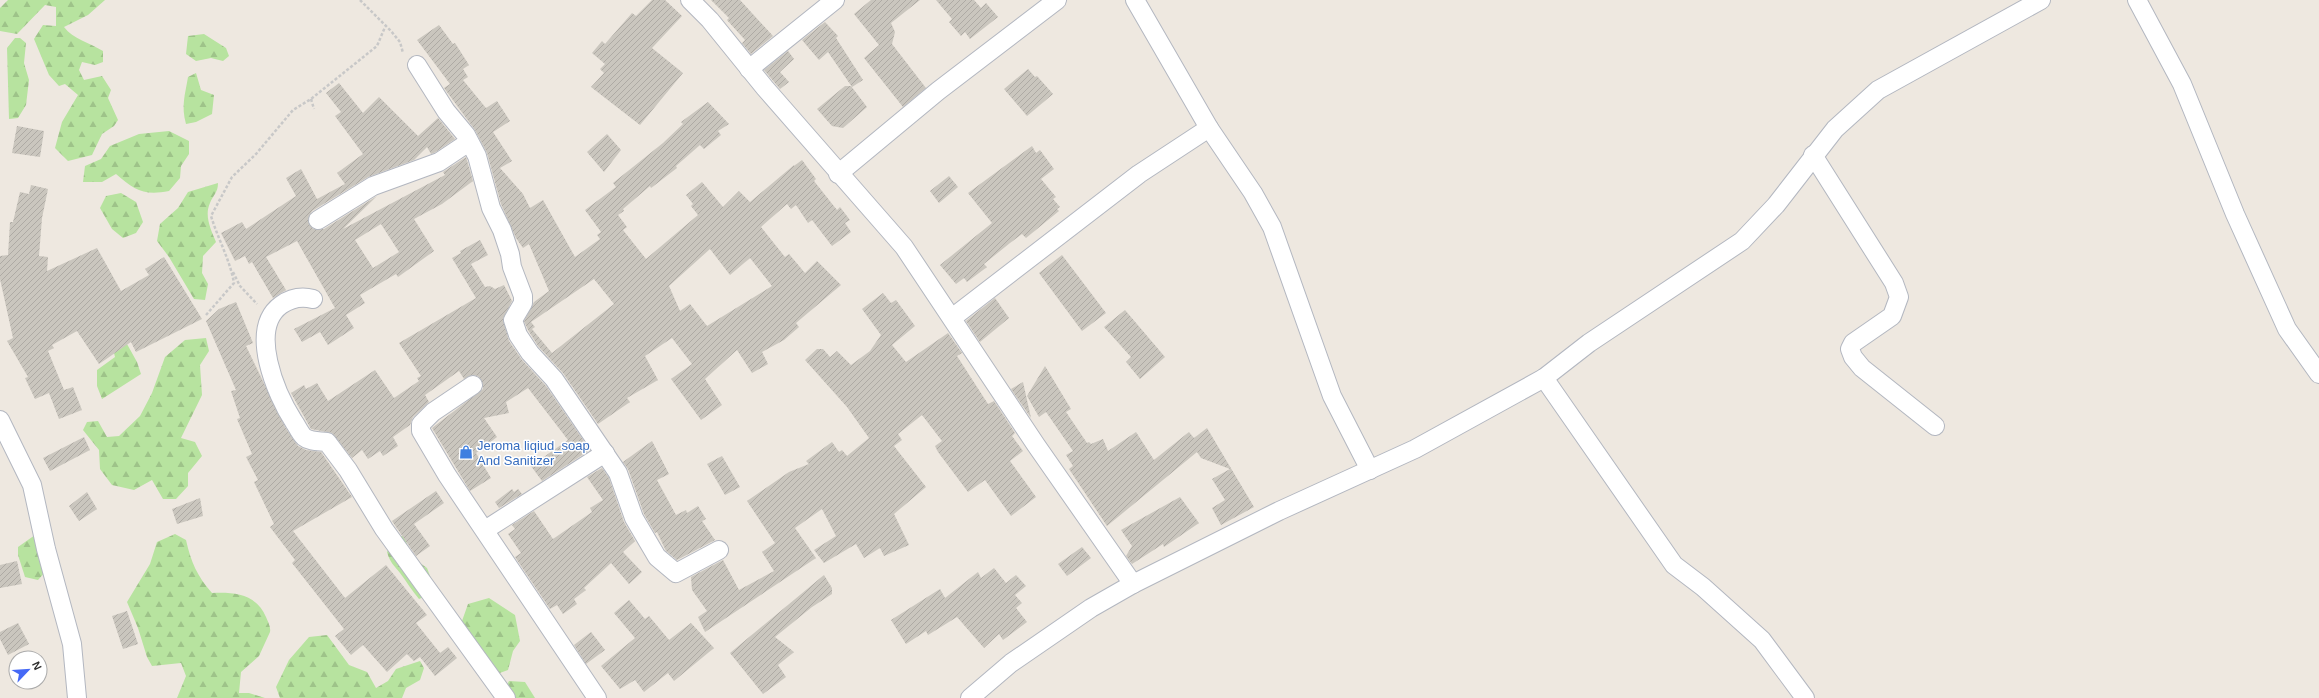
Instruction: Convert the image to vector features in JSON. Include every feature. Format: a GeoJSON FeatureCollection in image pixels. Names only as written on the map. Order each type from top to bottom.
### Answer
{"type":"FeatureCollection","features":[{"type":"Feature","properties":{"kind":"street"},"geometry":{"type":"LineString","coordinates":[[690,0],[710,20],[749,69],[838,174],[904,247],[1032,439],[1133,584]]}},
{"type":"Feature","properties":{"kind":"street"},"geometry":{"type":"LineString","coordinates":[[749,69],[835,0]]}},
{"type":"Feature","properties":{"kind":"street"},"geometry":{"type":"LineString","coordinates":[[838,174],[938,91],[1057,0]]}},
{"type":"Feature","properties":{"kind":"street"},"geometry":{"type":"LineString","coordinates":[[1135,0],[1208,128],[1253,193],[1272,227],[1332,396],[1370,470]]}},
{"type":"Feature","properties":{"kind":"street"},"geometry":{"type":"LineString","coordinates":[[970,698],[977,690],[1017,659],[1091,608],[1133,584],[1279,511],[1416,449],[1544,378],[1588,343],[1742,240],[1776,205],[1813,155],[1835,129],[1878,90],[2041,0]]}},
{"type":"Feature","properties":{"kind":"street"},"geometry":{"type":"LineString","coordinates":[[2137,0],[2182,84],[2235,214],[2287,329],[2319,374]]}},
{"type":"Feature","properties":{"kind":"street"},"geometry":{"type":"LineString","coordinates":[[417,65],[477,156],[491,208],[502,230],[523,296],[523,303],[513,320],[518,335],[530,353],[554,379],[618,473],[634,518],[657,557],[676,573],[720,550]]}},
{"type":"Feature","properties":{"kind":"street"},"geometry":{"type":"LineString","coordinates":[[952,318],[1139,174],[1208,128]]}},
{"type":"Feature","properties":{"kind":"street"},"geometry":{"type":"LineString","coordinates":[[318,220],[373,186],[439,162],[469,142]]}},
{"type":"Feature","properties":{"kind":"street"},"geometry":{"type":"LineString","coordinates":[[1813,155],[1894,283],[1899,297],[1892,316],[1853,343],[1850,349],[1853,357],[1862,368],[1935,426]]}},
{"type":"Feature","properties":{"kind":"street"},"geometry":{"type":"LineString","coordinates":[[313,299],[303,296],[286,301],[273,310],[266,324],[266,350],[281,402],[303,436],[311,441],[327,442],[348,470],[384,529],[506,698]]}},
{"type":"Feature","properties":{"kind":"street"},"geometry":{"type":"LineString","coordinates":[[1544,378],[1674,565],[1702,587],[1762,640],[1805,698]]}},
{"type":"Feature","properties":{"kind":"street"},"geometry":{"type":"LineString","coordinates":[[473,385],[433,412],[421,424],[421,431],[447,475],[597,698]]}},
{"type":"Feature","properties":{"kind":"street"},"geometry":{"type":"LineString","coordinates":[[0,420],[32,485],[46,549],[72,644],[77,698]]}},
{"type":"Feature","properties":{"kind":"street"},"geometry":{"type":"LineString","coordinates":[[485,530],[604,453]]}},
{"type":"Feature","properties":{"kind":"path"},"geometry":{"type":"LineString","coordinates":[[360,0],[400,42],[403,52],[410,62],[417,65]]}},
{"type":"Feature","properties":{"kind":"path"},"geometry":{"type":"LineString","coordinates":[[270,317],[240,286],[218,240],[211,216],[216,204],[232,177],[256,154],[293,110],[312,99],[377,46],[385,26]]}},
{"type":"Feature","properties":{"kind":"path"},"geometry":{"type":"LineString","coordinates":[[312,99],[314,109]]}},
{"type":"Feature","properties":{"kind":"path"},"geometry":{"type":"LineString","coordinates":[[206,316],[234,283],[231,268]]}},
{"type":"Feature","properties":{"kind":"green space"},"geometry":{"type":"Polygon","coordinates":[[[8,0],[105,0],[88,15],[64,27],[72,35],[103,51],[103,62],[95,65],[82,62],[79,70],[84,80],[102,76],[111,90],[108,98],[118,120],[114,126],[102,134],[92,155],[68,161],[55,148],[62,122],[78,95],[65,84],[59,86],[49,75],[34,39],[43,25],[56,26],[56,7],[45,5],[17,34],[0,31],[0,8],[8,0]]]}},
{"type":"Feature","properties":{"kind":"green space"},"geometry":{"type":"Polygon","coordinates":[[[204,34],[226,48],[229,56],[223,61],[211,58],[196,61],[186,54],[188,36],[204,34]]]}},
{"type":"Feature","properties":{"kind":"green space"},"geometry":{"type":"Polygon","coordinates":[[[15,38],[20,38],[26,43],[24,63],[29,80],[26,105],[18,118],[9,119],[7,48],[15,38]]]}},
{"type":"Feature","properties":{"kind":"green space"},"geometry":{"type":"Polygon","coordinates":[[[196,73],[201,90],[214,95],[212,114],[196,122],[186,124],[184,106],[188,77],[196,73]]]}},
{"type":"Feature","properties":{"kind":"green space"},"geometry":{"type":"Polygon","coordinates":[[[169,131],[189,141],[189,154],[181,166],[180,178],[169,191],[153,193],[146,192],[134,188],[116,174],[102,182],[83,182],[85,166],[101,159],[110,146],[139,134],[169,131]]]}},
{"type":"Feature","properties":{"kind":"green space"},"geometry":{"type":"Polygon","coordinates":[[[218,183],[217,189],[208,208],[209,223],[216,242],[203,256],[202,273],[208,284],[205,300],[194,299],[169,257],[157,241],[160,224],[178,208],[188,192],[218,183]]]}},
{"type":"Feature","properties":{"kind":"green space"},"geometry":{"type":"Polygon","coordinates":[[[121,193],[136,202],[143,222],[136,233],[123,238],[112,229],[100,208],[106,196],[121,193]]]}},
{"type":"Feature","properties":{"kind":"green space"},"geometry":{"type":"Polygon","coordinates":[[[122,335],[137,362],[141,374],[102,399],[97,386],[97,370],[115,357],[111,340],[122,335]]]}},
{"type":"Feature","properties":{"kind":"green space"},"geometry":{"type":"Polygon","coordinates":[[[206,338],[209,351],[200,365],[202,395],[181,438],[195,442],[202,456],[188,473],[188,486],[176,499],[163,499],[152,480],[134,490],[112,485],[100,469],[99,450],[83,430],[87,422],[98,421],[107,437],[119,436],[140,416],[152,393],[165,357],[185,340],[206,338]]]}},
{"type":"Feature","properties":{"kind":"green space"},"geometry":{"type":"Polygon","coordinates":[[[175,534],[186,540],[195,568],[202,581],[212,593],[229,593],[244,596],[257,603],[262,609],[270,626],[270,632],[259,656],[241,672],[239,693],[249,693],[265,698],[177,698],[186,676],[181,663],[152,666],[147,657],[138,628],[127,602],[150,564],[157,542],[175,534]]]}},
{"type":"Feature","properties":{"kind":"green space"},"geometry":{"type":"Polygon","coordinates":[[[35,535],[47,570],[38,580],[25,577],[18,555],[18,547],[35,535]]]}},
{"type":"Feature","properties":{"kind":"green space"},"geometry":{"type":"Polygon","coordinates":[[[397,536],[404,536],[407,544],[403,551],[427,568],[436,592],[419,599],[403,576],[392,564],[387,552],[397,536]]]}},
{"type":"Feature","properties":{"kind":"green space"},"geometry":{"type":"Polygon","coordinates":[[[489,598],[515,615],[520,641],[513,651],[508,670],[497,674],[471,643],[462,621],[468,604],[489,598]]]}},
{"type":"Feature","properties":{"kind":"green space"},"geometry":{"type":"Polygon","coordinates":[[[327,635],[349,665],[367,672],[376,688],[388,681],[396,669],[420,661],[424,668],[420,680],[406,688],[402,698],[280,698],[276,687],[289,660],[309,637],[327,635]]]}},
{"type":"Feature","properties":{"kind":"green space"},"geometry":{"type":"Polygon","coordinates":[[[509,681],[525,682],[535,698],[500,698],[509,681]]]}},
{"type":"Feature","properties":{"kind":"building"},"geometry":{"type":"Polygon","coordinates":[[[652,0],[665,0],[682,16],[652,48],[683,73],[640,125],[591,87],[604,73],[600,69],[605,64],[592,53],[602,41],[605,44],[632,13],[636,16],[652,0]]]}},
{"type":"Feature","properties":{"kind":"building"},"geometry":{"type":"Polygon","coordinates":[[[711,0],[740,0],[773,36],[751,54],[742,43],[745,40],[727,20],[729,18],[711,0]]]}},
{"type":"Feature","properties":{"kind":"building"},"geometry":{"type":"Polygon","coordinates":[[[871,0],[920,0],[891,23],[895,32],[892,44],[926,88],[903,107],[864,58],[879,45],[854,14],[871,0]]]}},
{"type":"Feature","properties":{"kind":"building"},"geometry":{"type":"Polygon","coordinates":[[[936,0],[974,0],[981,8],[986,3],[998,17],[970,39],[965,32],[961,36],[949,22],[952,19],[936,0]]]}},
{"type":"Feature","properties":{"kind":"building"},"geometry":{"type":"Polygon","coordinates":[[[825,22],[838,36],[836,38],[863,80],[852,87],[828,52],[819,60],[802,40],[825,22]]]}},
{"type":"Feature","properties":{"kind":"building"},"geometry":{"type":"Polygon","coordinates":[[[439,25],[453,44],[455,43],[469,65],[463,69],[468,77],[463,80],[486,108],[497,101],[510,121],[493,132],[512,161],[500,168],[523,194],[530,208],[543,200],[575,257],[600,239],[597,235],[601,232],[585,210],[616,187],[613,183],[663,143],[683,124],[681,122],[708,102],[729,124],[718,131],[721,135],[704,149],[700,145],[676,166],[677,168],[651,188],[650,186],[623,209],[624,211],[618,215],[627,227],[623,230],[646,259],[698,215],[691,206],[693,204],[686,195],[702,182],[723,207],[739,191],[750,202],[802,160],[816,179],[814,181],[837,210],[840,207],[850,220],[845,223],[851,232],[832,246],[812,220],[808,223],[796,205],[791,209],[787,204],[761,227],[785,257],[789,254],[805,273],[817,261],[841,285],[796,323],[799,327],[784,340],[762,352],[768,364],[752,373],[737,350],[705,379],[722,405],[701,420],[671,379],[692,364],[672,338],[645,356],[658,380],[627,398],[630,402],[598,424],[563,373],[538,346],[528,330],[524,321],[534,302],[549,291],[529,244],[523,248],[516,238],[501,204],[487,153],[475,130],[444,88],[450,84],[417,40],[439,25]],[[710,249],[669,286],[680,311],[690,304],[707,326],[772,286],[750,258],[730,275],[710,249]],[[594,279],[531,322],[535,327],[532,329],[552,353],[614,304],[594,279]]]}},
{"type":"Feature","properties":{"kind":"building"},"geometry":{"type":"Polygon","coordinates":[[[788,51],[794,59],[780,72],[789,82],[780,89],[764,70],[788,51]]]}},
{"type":"Feature","properties":{"kind":"building"},"geometry":{"type":"Polygon","coordinates":[[[1028,69],[1035,77],[1037,76],[1053,94],[1027,116],[1004,89],[1028,69]]]}},
{"type":"Feature","properties":{"kind":"building"},"geometry":{"type":"Polygon","coordinates":[[[339,83],[363,113],[379,97],[418,136],[438,118],[455,139],[431,154],[427,147],[414,160],[368,177],[312,211],[308,220],[313,229],[324,229],[377,196],[343,229],[445,175],[443,172],[466,157],[473,181],[442,204],[414,219],[434,251],[398,277],[396,274],[360,295],[365,303],[346,315],[354,328],[328,345],[320,332],[302,342],[294,329],[335,308],[297,241],[266,257],[286,290],[273,298],[252,262],[249,264],[245,256],[235,261],[221,233],[242,222],[246,229],[296,196],[286,178],[301,169],[317,199],[345,184],[337,173],[363,154],[335,116],[341,112],[326,93],[339,83]],[[381,224],[355,240],[373,268],[399,252],[381,224]]]}},
{"type":"Feature","properties":{"kind":"building"},"geometry":{"type":"Polygon","coordinates":[[[845,86],[851,86],[867,107],[843,128],[832,126],[817,109],[845,86]]]}},
{"type":"Feature","properties":{"kind":"building"},"geometry":{"type":"Polygon","coordinates":[[[17,126],[44,131],[40,157],[12,153],[17,126]]]}},
{"type":"Feature","properties":{"kind":"building"},"geometry":{"type":"Polygon","coordinates":[[[607,134],[621,150],[604,172],[587,152],[607,134]]]}},
{"type":"Feature","properties":{"kind":"building"},"geometry":{"type":"Polygon","coordinates":[[[1032,146],[1036,153],[1040,150],[1054,169],[1041,179],[1056,197],[1053,199],[1060,207],[1057,209],[1059,211],[1026,238],[1022,234],[1010,243],[984,264],[987,267],[967,282],[964,278],[956,284],[940,265],[992,223],[968,193],[1032,146]]]}},
{"type":"Feature","properties":{"kind":"building"},"geometry":{"type":"Polygon","coordinates":[[[949,176],[958,187],[939,203],[930,191],[949,176]]]}},
{"type":"Feature","properties":{"kind":"building"},"geometry":{"type":"Polygon","coordinates":[[[31,185],[48,189],[42,218],[39,256],[48,257],[47,271],[97,248],[121,291],[149,275],[145,269],[164,257],[202,319],[136,352],[131,342],[99,364],[77,331],[52,345],[54,348],[48,351],[64,390],[73,387],[82,410],[59,419],[49,393],[35,399],[25,378],[28,377],[7,341],[13,338],[0,279],[0,256],[8,255],[10,222],[13,222],[20,192],[29,194],[31,185]]]}},
{"type":"Feature","properties":{"kind":"building"},"geometry":{"type":"Polygon","coordinates":[[[480,240],[488,255],[471,264],[485,287],[490,286],[495,289],[504,285],[512,301],[503,319],[509,341],[522,360],[546,386],[590,450],[542,481],[531,466],[568,440],[528,388],[506,402],[509,413],[484,418],[497,437],[476,453],[491,478],[470,491],[432,428],[483,389],[483,384],[478,376],[472,375],[464,379],[459,371],[425,395],[429,402],[413,417],[410,425],[393,437],[398,446],[383,456],[380,451],[368,459],[362,450],[352,458],[332,433],[311,429],[291,393],[304,385],[306,389],[317,383],[328,401],[375,370],[394,398],[419,381],[417,378],[421,376],[399,343],[476,298],[452,258],[461,253],[460,251],[480,240]]]}},
{"type":"Feature","properties":{"kind":"building"},"geometry":{"type":"Polygon","coordinates":[[[1062,255],[1106,313],[1082,331],[1039,273],[1062,255]]]}},
{"type":"Feature","properties":{"kind":"building"},"geometry":{"type":"Polygon","coordinates":[[[883,293],[891,303],[896,300],[915,326],[892,345],[906,362],[948,333],[962,353],[957,356],[988,404],[994,401],[1015,433],[1012,436],[1023,451],[1010,461],[1036,497],[1011,516],[985,480],[968,492],[938,452],[935,446],[942,441],[922,415],[898,434],[902,440],[894,446],[926,487],[894,514],[909,545],[884,556],[880,548],[864,558],[856,544],[824,563],[814,550],[836,536],[822,509],[795,528],[816,558],[705,632],[698,617],[707,611],[692,590],[691,577],[723,560],[739,590],[774,571],[762,552],[775,543],[747,501],[789,472],[809,464],[806,461],[832,442],[839,452],[842,450],[847,456],[869,438],[847,407],[805,360],[817,349],[823,349],[830,357],[837,351],[851,365],[870,351],[881,335],[862,309],[883,293]]]}},
{"type":"Feature","properties":{"kind":"building"},"geometry":{"type":"Polygon","coordinates":[[[995,298],[1009,318],[980,342],[966,321],[995,298]]]}},
{"type":"Feature","properties":{"kind":"building"},"geometry":{"type":"Polygon","coordinates":[[[236,302],[253,343],[246,346],[285,427],[298,446],[306,450],[321,452],[352,497],[293,531],[345,598],[386,565],[427,615],[416,623],[440,653],[448,647],[457,658],[435,676],[420,657],[414,661],[407,654],[387,672],[363,645],[351,655],[335,636],[344,629],[292,563],[295,560],[270,527],[274,524],[254,482],[258,480],[246,457],[252,454],[237,419],[240,418],[231,391],[236,390],[206,321],[219,309],[236,302]]]}},
{"type":"Feature","properties":{"kind":"building"},"geometry":{"type":"Polygon","coordinates":[[[1125,310],[1165,357],[1140,379],[1126,362],[1131,357],[1104,327],[1125,310]]]}},
{"type":"Feature","properties":{"kind":"building"},"geometry":{"type":"Polygon","coordinates":[[[1045,366],[1071,409],[1066,412],[1087,443],[1089,442],[1091,444],[1103,439],[1108,451],[1136,432],[1154,460],[1189,432],[1194,438],[1207,428],[1254,507],[1221,525],[1212,508],[1225,500],[1212,479],[1230,469],[1201,458],[1197,452],[1107,526],[1069,469],[1073,466],[1066,455],[1073,451],[1046,412],[1039,417],[1027,396],[1045,366]]]}},
{"type":"Feature","properties":{"kind":"building"},"geometry":{"type":"Polygon","coordinates":[[[1023,382],[1031,418],[1011,389],[1023,382]]]}},
{"type":"Feature","properties":{"kind":"building"},"geometry":{"type":"Polygon","coordinates":[[[84,437],[90,450],[50,471],[43,458],[84,437]]]}},
{"type":"Feature","properties":{"kind":"building"},"geometry":{"type":"Polygon","coordinates":[[[652,441],[669,474],[657,480],[676,515],[686,510],[687,513],[698,506],[706,519],[702,521],[715,540],[677,560],[666,551],[657,532],[655,533],[644,514],[628,469],[623,462],[652,441]]]}},
{"type":"Feature","properties":{"kind":"building"},"geometry":{"type":"Polygon","coordinates":[[[722,456],[740,487],[725,495],[707,464],[722,456]]]}},
{"type":"Feature","properties":{"kind":"building"},"geometry":{"type":"Polygon","coordinates":[[[602,468],[609,478],[624,522],[635,541],[623,552],[642,572],[629,584],[611,563],[584,588],[586,590],[574,599],[577,604],[563,614],[557,605],[550,609],[515,557],[521,553],[508,534],[515,529],[512,525],[534,511],[553,539],[592,512],[590,508],[603,500],[587,477],[602,468]]]}},
{"type":"Feature","properties":{"kind":"building"},"geometry":{"type":"Polygon","coordinates":[[[512,489],[514,492],[518,489],[522,494],[499,508],[495,502],[512,489]]]}},
{"type":"Feature","properties":{"kind":"building"},"geometry":{"type":"Polygon","coordinates":[[[436,491],[444,503],[414,524],[430,546],[416,556],[392,521],[436,491]]]}},
{"type":"Feature","properties":{"kind":"building"},"geometry":{"type":"Polygon","coordinates":[[[87,492],[97,509],[79,521],[69,506],[87,492]]]}},
{"type":"Feature","properties":{"kind":"building"},"geometry":{"type":"Polygon","coordinates":[[[1180,497],[1199,523],[1164,547],[1163,544],[1132,564],[1126,556],[1132,546],[1121,530],[1180,497]]]}},
{"type":"Feature","properties":{"kind":"building"},"geometry":{"type":"Polygon","coordinates":[[[200,498],[203,516],[177,524],[172,509],[200,498]]]}},
{"type":"Feature","properties":{"kind":"building"},"geometry":{"type":"Polygon","coordinates":[[[1082,547],[1091,558],[1067,576],[1058,564],[1082,547]]]}},
{"type":"Feature","properties":{"kind":"building"},"geometry":{"type":"Polygon","coordinates":[[[17,561],[22,584],[0,588],[0,565],[17,561]]]}},
{"type":"Feature","properties":{"kind":"building"},"geometry":{"type":"Polygon","coordinates":[[[994,568],[1006,583],[1016,575],[1026,586],[1015,595],[1022,603],[1016,608],[1027,622],[1003,640],[999,634],[984,648],[957,617],[928,635],[926,631],[906,644],[891,620],[940,589],[945,598],[978,572],[981,578],[994,568]]]}},
{"type":"Feature","properties":{"kind":"building"},"geometry":{"type":"Polygon","coordinates":[[[824,575],[832,588],[832,594],[812,607],[775,637],[794,652],[778,665],[786,677],[763,694],[730,653],[824,575]]]}},
{"type":"Feature","properties":{"kind":"building"},"geometry":{"type":"Polygon","coordinates":[[[629,600],[645,619],[649,616],[669,640],[691,623],[714,648],[674,681],[668,673],[644,692],[635,680],[620,689],[601,666],[635,638],[614,613],[629,600]]]}},
{"type":"Feature","properties":{"kind":"building"},"geometry":{"type":"Polygon","coordinates":[[[127,611],[138,644],[123,649],[112,616],[127,611]]]}},
{"type":"Feature","properties":{"kind":"building"},"geometry":{"type":"Polygon","coordinates":[[[18,623],[29,644],[18,650],[8,650],[8,655],[0,639],[0,632],[18,623]]]}},
{"type":"Feature","properties":{"kind":"building"},"geometry":{"type":"Polygon","coordinates":[[[591,632],[605,650],[586,664],[574,645],[591,632]]]}},
{"type":"Feature","properties":{"kind":"place","name":"Jeroma liqiud_soap And Sanitizer"},"geometry":{"type":"Point","coordinates":[466,452]}}]}
